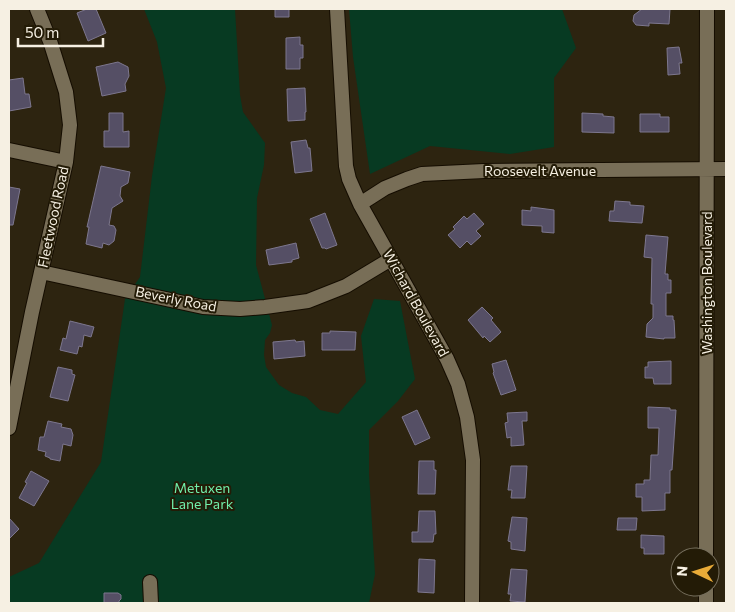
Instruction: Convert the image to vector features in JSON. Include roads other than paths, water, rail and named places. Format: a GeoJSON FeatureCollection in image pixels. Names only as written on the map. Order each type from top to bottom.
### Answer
{"type":"FeatureCollection","features":[{"type":"Feature","properties":{"kind":"street","name":"Fleetwood Road"},"geometry":{"type":"LineString","coordinates":[[9,428],[14,373],[42,272],[66,162],[70,125],[66,92],[50,41],[37,9]]}},
{"type":"Feature","properties":{"kind":"street","name":"Wichard Boulevard"},"geometry":{"type":"LineString","coordinates":[[337,9],[346,166],[349,179],[360,204],[447,359],[458,384],[467,416],[473,460],[472,603]]}},
{"type":"Feature","properties":{"kind":"street","name":"Washington Boulevard"},"geometry":{"type":"LineString","coordinates":[[706,547],[707,9]]}},
{"type":"Feature","properties":{"kind":"street"},"geometry":{"type":"LineString","coordinates":[[9,150],[66,162]]}},
{"type":"Feature","properties":{"kind":"street","name":"Roosevelt Avenue"},"geometry":{"type":"LineString","coordinates":[[360,204],[385,188],[422,174],[484,171],[726,169]]}},
{"type":"Feature","properties":{"kind":"street","name":"Beverly Road"},"geometry":{"type":"LineString","coordinates":[[42,272],[203,307],[240,309],[287,305],[322,296],[346,286],[391,259]]}},
{"type":"Feature","properties":{"kind":"street"},"geometry":{"type":"LineString","coordinates":[[150,582],[151,603]]}},
{"type":"Feature","properties":{"kind":"park label","name":"Metuxen Lane Park"},"geometry":{"type":"Point","coordinates":[202,496]}}]}
